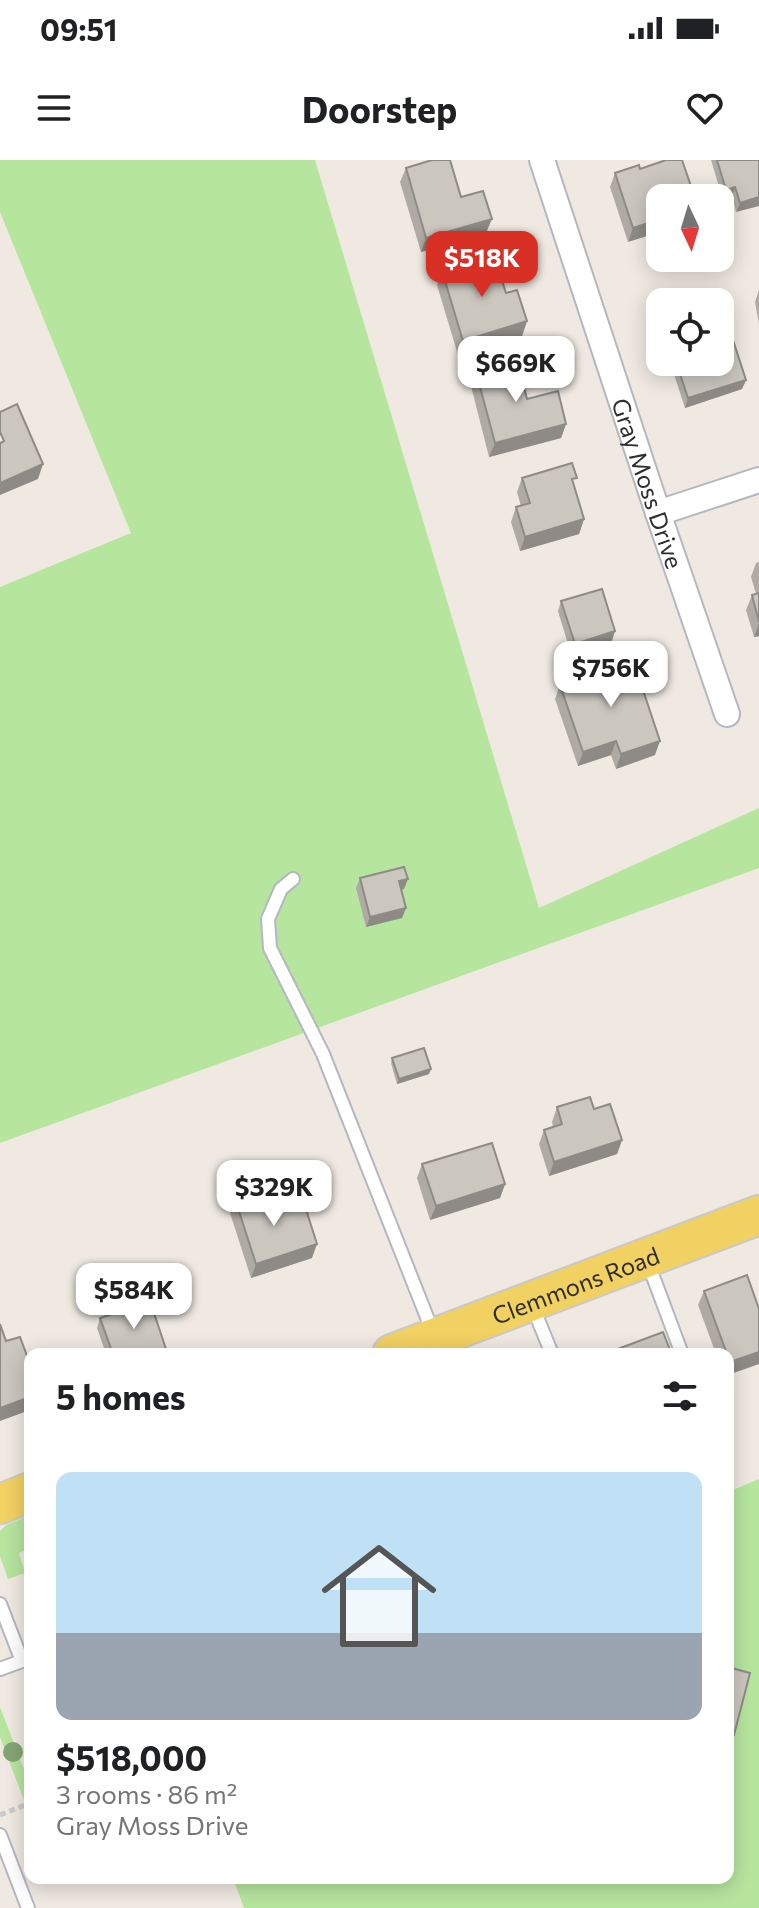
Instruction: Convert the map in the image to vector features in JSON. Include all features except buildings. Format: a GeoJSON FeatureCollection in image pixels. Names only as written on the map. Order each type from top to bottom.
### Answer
{"type":"FeatureCollection","features":[{"type":"Feature","properties":{"kind":"main road","name":"Clemmons Road"},"geometry":{"type":"LineString","coordinates":[[408,1348],[759,1215]]}},
{"type":"Feature","properties":{"kind":"main road"},"geometry":{"type":"LineString","coordinates":[[0,1504],[24,1494]]}},
{"type":"Feature","properties":{"kind":"street","name":"Gray Moss Drive"},"geometry":{"type":"LineString","coordinates":[[542,160],[727,714]]}},
{"type":"Feature","properties":{"kind":"street"},"geometry":{"type":"LineString","coordinates":[[658,513],[759,480]]}},
{"type":"Feature","properties":{"kind":"lane"},"geometry":{"type":"LineString","coordinates":[[293,879],[281,889],[268,919],[270,948],[323,1054],[435,1338]]}},
{"type":"Feature","properties":{"kind":"lane"},"geometry":{"type":"LineString","coordinates":[[646,1258],[680,1348]]}},
{"type":"Feature","properties":{"kind":"lane"},"geometry":{"type":"LineString","coordinates":[[530,1301],[550,1348]]}},
{"type":"Feature","properties":{"kind":"lane"},"geometry":{"type":"LineString","coordinates":[[0,1604],[22,1661],[0,1669]]}},
{"type":"Feature","properties":{"kind":"lane"},"geometry":{"type":"LineString","coordinates":[[0,1835],[28,1908]]}},
{"type":"Feature","properties":{"kind":"path"},"geometry":{"type":"LineString","coordinates":[[0,1815],[24,1805]]}},
{"type":"Feature","properties":{"kind":"green space"},"geometry":{"type":"Polygon","coordinates":[[[0,160],[315,160],[539,908],[759,808],[759,868],[0,1143],[0,587],[131,533],[0,212],[0,160]]]}},
{"type":"Feature","properties":{"kind":"green space"},"geometry":{"type":"Polygon","coordinates":[[[759,1479],[759,1908],[244,1908],[235,1884],[734,1884],[734,1489],[759,1479]]]}},
{"type":"Feature","properties":{"kind":"green space"},"geometry":{"type":"Polygon","coordinates":[[[24,1518],[24,1551],[19,1553],[24,1573],[8,1579],[0,1556],[0,1531],[24,1518]]]}},
{"type":"Feature","properties":{"kind":"green space"},"geometry":{"type":"Polygon","coordinates":[[[0,1707],[24,1769],[24,1800],[0,1737],[0,1707]]]}}]}
